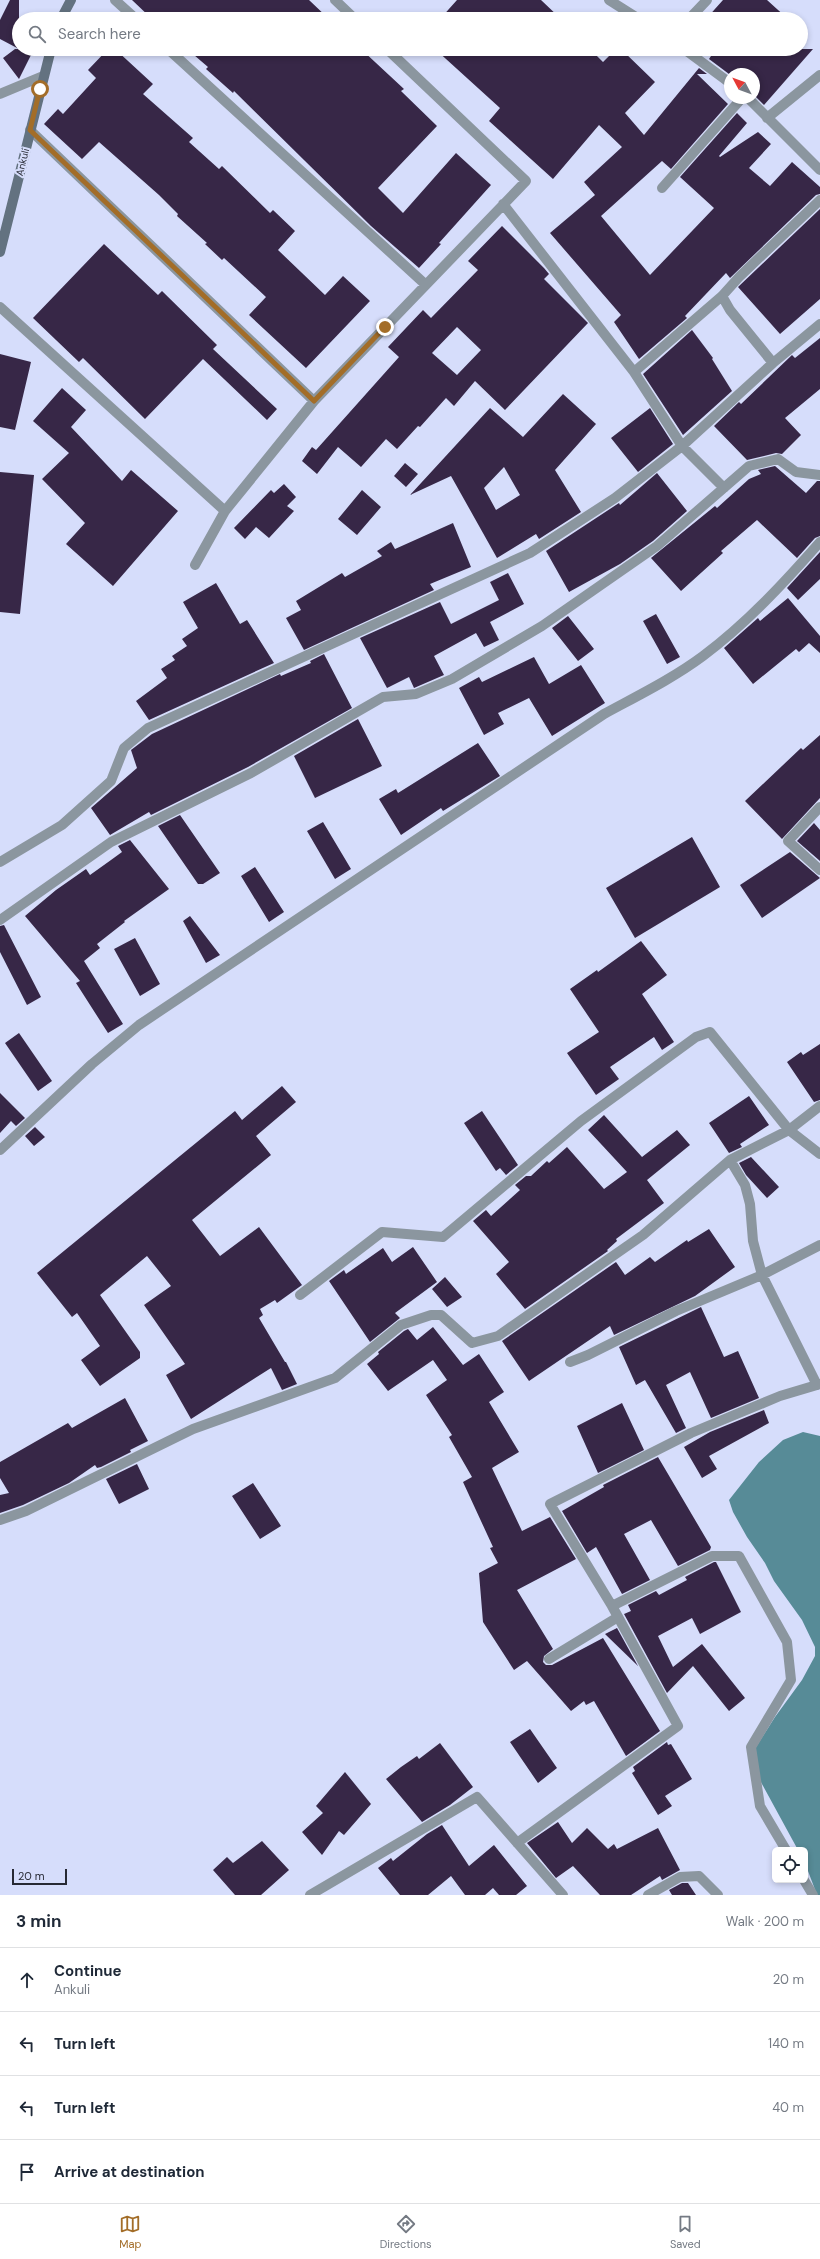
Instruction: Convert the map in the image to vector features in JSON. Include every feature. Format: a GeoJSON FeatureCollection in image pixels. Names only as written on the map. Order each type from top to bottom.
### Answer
{"type":"FeatureCollection","features":[{"type":"Feature","properties":{"kind":"main road"},"geometry":{"type":"LineString","coordinates":[[65,12],[71,0]]}},
{"type":"Feature","properties":{"kind":"main road","name":"Ankuli"},"geometry":{"type":"LineString","coordinates":[[0,252],[49,56]]}},
{"type":"Feature","properties":{"kind":"street"},"geometry":{"type":"LineString","coordinates":[[115,0],[128,12]]}},
{"type":"Feature","properties":{"kind":"street"},"geometry":{"type":"LineString","coordinates":[[335,0],[348,12]]}},
{"type":"Feature","properties":{"kind":"street"},"geometry":{"type":"LineString","coordinates":[[609,0],[628,12]]}},
{"type":"Feature","properties":{"kind":"street"},"geometry":{"type":"LineString","coordinates":[[696,12],[707,0]]}},
{"type":"Feature","properties":{"kind":"street"},"geometry":{"type":"LineString","coordinates":[[176,56],[426,285]]}},
{"type":"Feature","properties":{"kind":"street"},"geometry":{"type":"LineString","coordinates":[[195,565],[225,511],[314,401],[526,181],[394,56]]}},
{"type":"Feature","properties":{"kind":"street"},"geometry":{"type":"LineString","coordinates":[[693,56],[724,79]]}},
{"type":"Feature","properties":{"kind":"street"},"geometry":{"type":"LineString","coordinates":[[767,118],[820,75]]}},
{"type":"Feature","properties":{"kind":"street"},"geometry":{"type":"LineString","coordinates":[[0,94],[43,76]]}},
{"type":"Feature","properties":{"kind":"street"},"geometry":{"type":"LineString","coordinates":[[662,188],[737,104]]}},
{"type":"Feature","properties":{"kind":"street"},"geometry":{"type":"LineString","coordinates":[[754,104],[820,170]]}},
{"type":"Feature","properties":{"kind":"street"},"geometry":{"type":"LineString","coordinates":[[30,130],[314,401]]}},
{"type":"Feature","properties":{"kind":"street"},"geometry":{"type":"LineString","coordinates":[[634,372],[722,296],[740,276],[820,200]]}},
{"type":"Feature","properties":{"kind":"street"},"geometry":{"type":"LineString","coordinates":[[503,204],[634,372],[682,446],[724,488]]}},
{"type":"Feature","properties":{"kind":"street"},"geometry":{"type":"LineString","coordinates":[[722,296],[730,310],[773,363]]}},
{"type":"Feature","properties":{"kind":"street"},"geometry":{"type":"LineString","coordinates":[[0,307],[225,511]]}},
{"type":"Feature","properties":{"kind":"street"},"geometry":{"type":"LineString","coordinates":[[0,862],[62,825],[111,782],[124,748],[148,728],[530,553],[615,498],[682,446],[773,363],[820,324]]}},
{"type":"Feature","properties":{"kind":"street"},"geometry":{"type":"LineString","coordinates":[[0,920],[111,842],[251,773],[383,696],[416,694],[452,679],[535,630],[658,546],[749,466],[778,459],[796,472],[820,475]]}},
{"type":"Feature","properties":{"kind":"street"},"geometry":{"type":"LineString","coordinates":[[0,1150],[92,1064],[139,1025],[604,714],[666,680],[702,657],[728,636],[781,586],[820,542]]}},
{"type":"Feature","properties":{"kind":"street"},"geometry":{"type":"LineString","coordinates":[[820,807],[788,841],[820,870]]}},
{"type":"Feature","properties":{"kind":"street"},"geometry":{"type":"LineString","coordinates":[[300,1295],[382,1232],[443,1237],[581,1121],[696,1037],[710,1032],[789,1130],[820,1154]]}},
{"type":"Feature","properties":{"kind":"street"},"geometry":{"type":"LineString","coordinates":[[0,1520],[26,1511],[193,1429],[335,1378],[401,1325],[431,1315],[441,1315],[472,1343],[498,1336],[643,1235],[730,1160],[789,1130],[820,1106]]}},
{"type":"Feature","properties":{"kind":"street"},"geometry":{"type":"LineString","coordinates":[[517,1843],[678,1726],[612,1606],[550,1504],[691,1433],[780,1396],[818,1384],[762,1274],[753,1241],[750,1204],[746,1185],[730,1160]]}},
{"type":"Feature","properties":{"kind":"street"},"geometry":{"type":"LineString","coordinates":[[570,1362],[676,1311],[762,1274],[820,1245]]}},
{"type":"Feature","properties":{"kind":"street"},"geometry":{"type":"LineString","coordinates":[[612,1606],[712,1556],[738,1556],[787,1642],[791,1680],[751,1747],[760,1806],[784,1847]]}},
{"type":"Feature","properties":{"kind":"street"},"geometry":{"type":"LineString","coordinates":[[549,1658],[618,1617]]}},
{"type":"Feature","properties":{"kind":"street"},"geometry":{"type":"LineString","coordinates":[[310,1895],[477,1797],[563,1895]]}},
{"type":"Feature","properties":{"kind":"street"},"geometry":{"type":"LineString","coordinates":[[648,1895],[680,1877],[699,1876],[718,1895]]}},
{"type":"Feature","properties":{"kind":"street"},"geometry":{"type":"LineString","coordinates":[[806,1883],[813,1895]]}},
{"type":"Feature","properties":{"kind":"shaded area"},"geometry":{"type":"Polygon","coordinates":[[[803,1432],[820,1436],[820,1895],[817,1895],[808,1871],[808,1847],[796,1847],[756,1773],[756,1747],[775,1717],[802,1680],[815,1656],[815,1647],[802,1620],[774,1581],[765,1563],[747,1537],[733,1512],[729,1500],[759,1462],[783,1440],[803,1432]]]}},
{"type":"Feature","properties":{"kind":"building"},"geometry":{"type":"Polygon","coordinates":[[[10,0],[19,0],[19,12],[12,12],[12,45],[0,39],[0,20],[10,0]]]}},
{"type":"Feature","properties":{"kind":"building"},"geometry":{"type":"Polygon","coordinates":[[[132,0],[309,0],[322,12],[145,12],[132,0]]]}},
{"type":"Feature","properties":{"kind":"building"},"geometry":{"type":"Polygon","coordinates":[[[457,0],[541,0],[554,12],[446,12],[457,0]]]}},
{"type":"Feature","properties":{"kind":"building"},"geometry":{"type":"Polygon","coordinates":[[[723,0],[767,0],[780,12],[712,12],[723,0]]]}},
{"type":"Feature","properties":{"kind":"building"},"geometry":{"type":"Polygon","coordinates":[[[808,49],[813,49],[808,55],[808,49]]]}},
{"type":"Feature","properties":{"kind":"building"},"geometry":{"type":"Polygon","coordinates":[[[12,51],[12,56],[30,56],[19,79],[3,58],[12,51]]]}},
{"type":"Feature","properties":{"kind":"building"},"geometry":{"type":"Polygon","coordinates":[[[101,56],[123,56],[153,84],[143,94],[193,138],[189,142],[219,169],[222,166],[270,213],[273,210],[295,231],[278,250],[325,295],[343,276],[370,301],[306,368],[249,315],[266,297],[224,258],[222,260],[205,244],[207,243],[177,216],[178,214],[159,195],[99,142],[82,159],[44,124],[58,109],[63,114],[96,78],[88,70],[101,56]]]}},
{"type":"Feature","properties":{"kind":"building"},"geometry":{"type":"Polygon","coordinates":[[[195,56],[369,56],[404,89],[401,91],[437,126],[378,188],[403,213],[456,153],[491,185],[439,243],[441,244],[419,268],[371,226],[234,91],[233,93],[206,69],[208,67],[195,56]]]}},
{"type":"Feature","properties":{"kind":"building"},"geometry":{"type":"Polygon","coordinates":[[[443,56],[597,56],[603,62],[609,56],[628,56],[655,82],[625,113],[644,135],[699,68],[707,74],[697,74],[724,100],[724,104],[728,104],[671,169],[662,161],[601,216],[650,275],[714,208],[680,177],[737,113],[747,123],[719,156],[720,157],[758,132],[771,144],[749,168],[770,186],[792,162],[820,187],[820,194],[816,195],[730,278],[726,273],[685,316],[687,318],[639,359],[614,322],[621,315],[550,233],[595,195],[584,182],[622,147],[599,125],[553,179],[489,121],[500,108],[443,56]]]}},
{"type":"Feature","properties":{"kind":"building"},"geometry":{"type":"Polygon","coordinates":[[[711,56],[807,56],[764,105],[760,101],[760,68],[724,68],[724,70],[709,59],[711,56]]]}},
{"type":"Feature","properties":{"kind":"building"},"geometry":{"type":"Polygon","coordinates":[[[820,209],[820,299],[780,334],[738,287],[820,209]]]}},
{"type":"Feature","properties":{"kind":"building"},"geometry":{"type":"Polygon","coordinates":[[[502,226],[549,274],[544,279],[588,323],[505,410],[475,381],[454,406],[446,398],[420,427],[418,426],[397,449],[386,439],[361,467],[338,447],[317,474],[302,461],[312,447],[316,450],[399,357],[388,347],[423,310],[431,318],[478,270],[468,261],[502,226]],[[457,327],[432,353],[457,375],[481,350],[457,327]]]}},
{"type":"Feature","properties":{"kind":"building"},"geometry":{"type":"Polygon","coordinates":[[[104,244],[158,295],[162,291],[217,345],[213,349],[277,409],[267,420],[203,359],[145,419],[83,358],[79,362],[33,318],[104,244]]]}},
{"type":"Feature","properties":{"kind":"building"},"geometry":{"type":"Polygon","coordinates":[[[692,330],[713,358],[712,359],[732,391],[683,435],[643,374],[692,330]]]}},
{"type":"Feature","properties":{"kind":"building"},"geometry":{"type":"Polygon","coordinates":[[[820,338],[820,389],[785,418],[801,435],[782,454],[776,453],[747,460],[714,426],[739,402],[741,404],[792,355],[795,358],[820,338]]]}},
{"type":"Feature","properties":{"kind":"building"},"geometry":{"type":"Polygon","coordinates":[[[0,354],[31,362],[15,430],[0,427],[0,354]]]}},
{"type":"Feature","properties":{"kind":"building"},"geometry":{"type":"Polygon","coordinates":[[[62,388],[86,410],[71,427],[122,481],[131,470],[178,511],[113,586],[66,544],[85,523],[42,479],[69,453],[33,421],[62,388]]]}},
{"type":"Feature","properties":{"kind":"building"},"geometry":{"type":"Polygon","coordinates":[[[563,394],[596,424],[555,470],[581,512],[539,539],[536,534],[497,558],[451,476],[410,495],[490,408],[523,437],[563,394]],[[504,467],[484,488],[496,510],[520,495],[504,467]]]}},
{"type":"Feature","properties":{"kind":"building"},"geometry":{"type":"Polygon","coordinates":[[[650,408],[673,444],[638,472],[611,438],[650,408]]]}},
{"type":"Feature","properties":{"kind":"building"},"geometry":{"type":"Polygon","coordinates":[[[405,463],[418,474],[406,487],[394,476],[405,463]]]}},
{"type":"Feature","properties":{"kind":"building"},"geometry":{"type":"Polygon","coordinates":[[[775,466],[806,493],[817,481],[820,481],[820,536],[815,538],[797,558],[757,520],[721,551],[723,553],[681,591],[651,558],[715,506],[717,508],[749,479],[761,474],[758,470],[775,466]]]}},
{"type":"Feature","properties":{"kind":"building"},"geometry":{"type":"Polygon","coordinates":[[[0,472],[34,475],[20,614],[0,612],[0,472]]]}},
{"type":"Feature","properties":{"kind":"building"},"geometry":{"type":"Polygon","coordinates":[[[657,473],[687,511],[653,541],[620,564],[569,592],[546,551],[619,503],[620,505],[657,473]]]}},
{"type":"Feature","properties":{"kind":"building"},"geometry":{"type":"Polygon","coordinates":[[[284,484],[296,497],[287,506],[294,511],[269,538],[256,527],[245,539],[234,528],[271,490],[274,493],[284,484]]]}},
{"type":"Feature","properties":{"kind":"building"},"geometry":{"type":"Polygon","coordinates":[[[362,490],[381,507],[357,535],[338,519],[362,490]]]}},
{"type":"Feature","properties":{"kind":"building"},"geometry":{"type":"Polygon","coordinates":[[[453,523],[471,567],[430,584],[434,590],[304,650],[286,618],[301,610],[296,601],[342,573],[345,577],[382,556],[377,551],[391,542],[395,549],[453,523]]]}},
{"type":"Feature","properties":{"kind":"building"},"geometry":{"type":"Polygon","coordinates":[[[820,552],[820,579],[798,600],[787,588],[820,552]]]}},
{"type":"Feature","properties":{"kind":"building"},"geometry":{"type":"Polygon","coordinates":[[[508,573],[524,604],[490,622],[499,640],[484,647],[476,633],[434,656],[444,675],[414,688],[409,677],[387,688],[360,638],[440,602],[451,624],[499,600],[490,582],[508,573]]]}},
{"type":"Feature","properties":{"kind":"building"},"geometry":{"type":"Polygon","coordinates":[[[216,583],[240,624],[247,620],[274,663],[149,720],[136,701],[167,678],[161,669],[175,660],[172,656],[187,646],[182,639],[198,628],[183,602],[216,583]]]}},
{"type":"Feature","properties":{"kind":"building"},"geometry":{"type":"Polygon","coordinates":[[[788,598],[820,636],[820,653],[809,643],[799,652],[796,649],[753,684],[724,648],[758,618],[760,621],[788,598]]]}},
{"type":"Feature","properties":{"kind":"building"},"geometry":{"type":"Polygon","coordinates":[[[656,614],[680,657],[667,664],[643,621],[656,614]]]}},
{"type":"Feature","properties":{"kind":"building"},"geometry":{"type":"Polygon","coordinates":[[[568,616],[594,649],[578,661],[552,628],[568,616]]]}},
{"type":"Feature","properties":{"kind":"building"},"geometry":{"type":"Polygon","coordinates":[[[324,654],[352,708],[248,767],[151,815],[149,812],[110,835],[91,808],[137,768],[131,750],[152,734],[280,674],[281,676],[311,663],[310,661],[324,654]]]}},
{"type":"Feature","properties":{"kind":"building"},"geometry":{"type":"Polygon","coordinates":[[[534,657],[549,684],[581,665],[605,703],[552,736],[529,698],[498,713],[504,724],[484,735],[459,688],[479,677],[482,682],[534,657]]]}},
{"type":"Feature","properties":{"kind":"building"},"geometry":{"type":"Polygon","coordinates":[[[358,719],[382,766],[315,798],[294,756],[358,719]]]}},
{"type":"Feature","properties":{"kind":"building"},"geometry":{"type":"Polygon","coordinates":[[[820,735],[820,798],[782,839],[745,801],[801,748],[803,750],[820,735]]]}},
{"type":"Feature","properties":{"kind":"building"},"geometry":{"type":"Polygon","coordinates":[[[478,743],[500,776],[443,811],[441,808],[401,835],[379,799],[396,789],[398,793],[478,743]]]}},
{"type":"Feature","properties":{"kind":"building"},"geometry":{"type":"Polygon","coordinates":[[[180,815],[220,873],[203,884],[198,884],[158,826],[180,815]]]}},
{"type":"Feature","properties":{"kind":"building"},"geometry":{"type":"Polygon","coordinates":[[[323,822],[351,869],[335,879],[307,831],[323,822]]]}},
{"type":"Feature","properties":{"kind":"building"},"geometry":{"type":"Polygon","coordinates":[[[814,823],[820,830],[820,861],[797,841],[814,823]]]}},
{"type":"Feature","properties":{"kind":"building"},"geometry":{"type":"Polygon","coordinates":[[[692,837],[720,887],[635,938],[606,888],[692,837]]]}},
{"type":"Feature","properties":{"kind":"building"},"geometry":{"type":"Polygon","coordinates":[[[130,840],[169,889],[124,921],[125,922],[97,944],[100,948],[84,961],[123,1024],[108,1033],[76,983],[80,981],[25,916],[56,890],[86,869],[90,875],[111,860],[122,852],[118,846],[130,840]]]}},
{"type":"Feature","properties":{"kind":"building"},"geometry":{"type":"Polygon","coordinates":[[[790,852],[820,878],[762,918],[740,885],[790,852]]]}},
{"type":"Feature","properties":{"kind":"building"},"geometry":{"type":"Polygon","coordinates":[[[255,867],[284,912],[269,922],[241,876],[255,867]]]}},
{"type":"Feature","properties":{"kind":"building"},"geometry":{"type":"Polygon","coordinates":[[[190,916],[220,955],[206,963],[183,921],[190,916]]]}},
{"type":"Feature","properties":{"kind":"building"},"geometry":{"type":"Polygon","coordinates":[[[4,925],[41,997],[27,1005],[0,952],[0,926],[4,925]]]}},
{"type":"Feature","properties":{"kind":"building"},"geometry":{"type":"Polygon","coordinates":[[[135,938],[160,984],[140,996],[114,949],[135,938]]]}},
{"type":"Feature","properties":{"kind":"building"},"geometry":{"type":"Polygon","coordinates":[[[641,941],[667,975],[642,994],[674,1042],[662,1050],[654,1037],[610,1067],[619,1079],[596,1095],[567,1053],[599,1032],[570,989],[597,970],[598,972],[641,941]]]}},
{"type":"Feature","properties":{"kind":"building"},"geometry":{"type":"Polygon","coordinates":[[[19,1033],[52,1081],[38,1091],[5,1043],[19,1033]]]}},
{"type":"Feature","properties":{"kind":"building"},"geometry":{"type":"Polygon","coordinates":[[[820,1044],[820,1100],[814,1102],[787,1062],[801,1052],[803,1055],[820,1044]]]}},
{"type":"Feature","properties":{"kind":"building"},"geometry":{"type":"Polygon","coordinates":[[[282,1086],[296,1102],[256,1136],[271,1155],[192,1220],[220,1256],[259,1227],[302,1285],[277,1303],[275,1300],[260,1309],[263,1315],[259,1318],[286,1362],[297,1384],[282,1390],[271,1368],[191,1419],[166,1375],[185,1364],[144,1305],[171,1286],[147,1256],[100,1295],[140,1352],[140,1358],[100,1386],[81,1360],[100,1346],[77,1313],[72,1317],[37,1273],[235,1111],[242,1120],[282,1086]]]}},
{"type":"Feature","properties":{"kind":"building"},"geometry":{"type":"Polygon","coordinates":[[[0,1093],[25,1118],[16,1126],[11,1121],[0,1133],[0,1093]]]}},
{"type":"Feature","properties":{"kind":"building"},"geometry":{"type":"Polygon","coordinates":[[[749,1096],[769,1125],[740,1144],[742,1147],[729,1153],[709,1123],[749,1096]]]}},
{"type":"Feature","properties":{"kind":"building"},"geometry":{"type":"Polygon","coordinates":[[[482,1111],[518,1165],[506,1175],[500,1168],[496,1171],[464,1123],[482,1111]]]}},
{"type":"Feature","properties":{"kind":"building"},"geometry":{"type":"Polygon","coordinates":[[[604,1115],[642,1157],[677,1130],[690,1145],[647,1180],[664,1203],[616,1239],[617,1241],[607,1250],[608,1251],[525,1309],[496,1274],[509,1262],[473,1221],[486,1210],[491,1216],[520,1190],[515,1185],[526,1176],[531,1176],[547,1161],[549,1163],[567,1147],[604,1189],[627,1172],[588,1130],[604,1115]]]}},
{"type":"Feature","properties":{"kind":"building"},"geometry":{"type":"Polygon","coordinates":[[[35,1127],[45,1137],[34,1146],[25,1136],[35,1127]]]}},
{"type":"Feature","properties":{"kind":"building"},"geometry":{"type":"Polygon","coordinates":[[[751,1157],[779,1187],[767,1198],[746,1175],[739,1163],[751,1157]]]}},
{"type":"Feature","properties":{"kind":"building"},"geometry":{"type":"Polygon","coordinates":[[[709,1229],[735,1267],[695,1296],[614,1335],[610,1326],[529,1381],[502,1341],[616,1262],[625,1275],[650,1257],[655,1262],[687,1240],[688,1242],[709,1229]]]}},
{"type":"Feature","properties":{"kind":"building"},"geometry":{"type":"Polygon","coordinates":[[[413,1247],[437,1282],[395,1313],[400,1318],[370,1342],[329,1281],[344,1270],[346,1274],[383,1248],[392,1262],[413,1247]]]}},
{"type":"Feature","properties":{"kind":"building"},"geometry":{"type":"Polygon","coordinates":[[[445,1277],[462,1297],[447,1307],[432,1289],[445,1277]]]}},
{"type":"Feature","properties":{"kind":"building"},"geometry":{"type":"Polygon","coordinates":[[[701,1307],[724,1357],[738,1351],[759,1398],[711,1418],[690,1372],[666,1385],[686,1428],[676,1433],[645,1380],[636,1385],[619,1347],[701,1307]]]}},
{"type":"Feature","properties":{"kind":"building"},"geometry":{"type":"Polygon","coordinates":[[[433,1327],[463,1365],[479,1354],[504,1392],[489,1402],[519,1452],[492,1468],[522,1531],[550,1517],[576,1559],[517,1590],[553,1649],[544,1656],[543,1662],[546,1665],[552,1665],[603,1638],[660,1731],[626,1756],[594,1701],[586,1705],[584,1701],[571,1711],[527,1661],[514,1670],[483,1622],[479,1573],[498,1563],[490,1548],[493,1547],[463,1482],[472,1477],[449,1437],[452,1435],[426,1395],[447,1380],[433,1360],[388,1391],[367,1364],[379,1354],[378,1352],[404,1331],[408,1329],[417,1340],[433,1327]]]}},
{"type":"Feature","properties":{"kind":"building"},"geometry":{"type":"Polygon","coordinates":[[[125,1398],[148,1441],[130,1450],[131,1452],[101,1467],[97,1468],[95,1465],[69,1483],[23,1505],[0,1513],[0,1495],[9,1493],[0,1478],[0,1462],[68,1423],[72,1428],[125,1398]]]}},
{"type":"Feature","properties":{"kind":"building"},"geometry":{"type":"Polygon","coordinates":[[[622,1403],[644,1450],[598,1473],[577,1426],[622,1403]]]}},
{"type":"Feature","properties":{"kind":"building"},"geometry":{"type":"Polygon","coordinates":[[[764,1410],[769,1423],[709,1456],[717,1469],[702,1478],[684,1447],[710,1432],[764,1410]]]}},
{"type":"Feature","properties":{"kind":"building"},"geometry":{"type":"Polygon","coordinates":[[[658,1457],[711,1547],[710,1550],[678,1566],[651,1520],[624,1534],[650,1580],[622,1594],[596,1547],[587,1553],[562,1511],[604,1487],[603,1485],[658,1457]]]}},
{"type":"Feature","properties":{"kind":"building"},"geometry":{"type":"Polygon","coordinates":[[[137,1464],[149,1489],[119,1504],[106,1479],[137,1464]]]}},
{"type":"Feature","properties":{"kind":"building"},"geometry":{"type":"Polygon","coordinates":[[[253,1483],[281,1526],[260,1539],[232,1496],[253,1483]]]}},
{"type":"Feature","properties":{"kind":"building"},"geometry":{"type":"Polygon","coordinates":[[[716,1562],[741,1612],[700,1634],[692,1618],[658,1636],[673,1667],[702,1644],[745,1698],[729,1711],[693,1666],[667,1693],[624,1614],[631,1611],[628,1605],[656,1591],[659,1595],[687,1580],[685,1577],[716,1562]]]}},
{"type":"Feature","properties":{"kind":"building"},"geometry":{"type":"Polygon","coordinates":[[[617,1628],[638,1666],[605,1634],[617,1628]]]}},
{"type":"Feature","properties":{"kind":"building"},"geometry":{"type":"Polygon","coordinates":[[[530,1729],[557,1768],[538,1783],[510,1742],[530,1729]]]}},
{"type":"Feature","properties":{"kind":"building"},"geometry":{"type":"Polygon","coordinates":[[[667,1742],[668,1745],[671,1744],[692,1779],[665,1796],[672,1806],[658,1815],[632,1773],[635,1771],[633,1767],[667,1742]]]}},
{"type":"Feature","properties":{"kind":"building"},"geometry":{"type":"Polygon","coordinates":[[[440,1743],[473,1787],[450,1805],[422,1822],[386,1779],[417,1756],[419,1759],[440,1743]]]}},
{"type":"Feature","properties":{"kind":"building"},"geometry":{"type":"Polygon","coordinates":[[[345,1772],[371,1804],[344,1835],[339,1831],[322,1855],[302,1832],[323,1813],[316,1806],[345,1772]]]}},
{"type":"Feature","properties":{"kind":"building"},"geometry":{"type":"Polygon","coordinates":[[[558,1822],[572,1843],[587,1828],[608,1849],[614,1844],[617,1849],[658,1828],[680,1870],[662,1880],[660,1876],[631,1895],[600,1895],[573,1866],[556,1878],[527,1843],[558,1822]]]}},
{"type":"Feature","properties":{"kind":"building"},"geometry":{"type":"Polygon","coordinates":[[[442,1825],[469,1866],[494,1845],[527,1886],[516,1895],[499,1895],[493,1888],[485,1895],[465,1895],[451,1876],[428,1895],[400,1895],[378,1868],[391,1858],[393,1861],[427,1834],[442,1825]]]}},
{"type":"Feature","properties":{"kind":"building"},"geometry":{"type":"Polygon","coordinates":[[[262,1841],[289,1870],[261,1895],[235,1895],[213,1870],[227,1857],[233,1863],[262,1841]]]}},
{"type":"Feature","properties":{"kind":"building"},"geometry":{"type":"Polygon","coordinates":[[[682,1883],[688,1883],[696,1895],[672,1895],[669,1890],[682,1883]]]}},
{"type":"Feature","properties":{"kind":"route"},"geometry":{"type":"LineString","coordinates":[[40,89],[30,130],[314,401],[385,327]]}}]}
